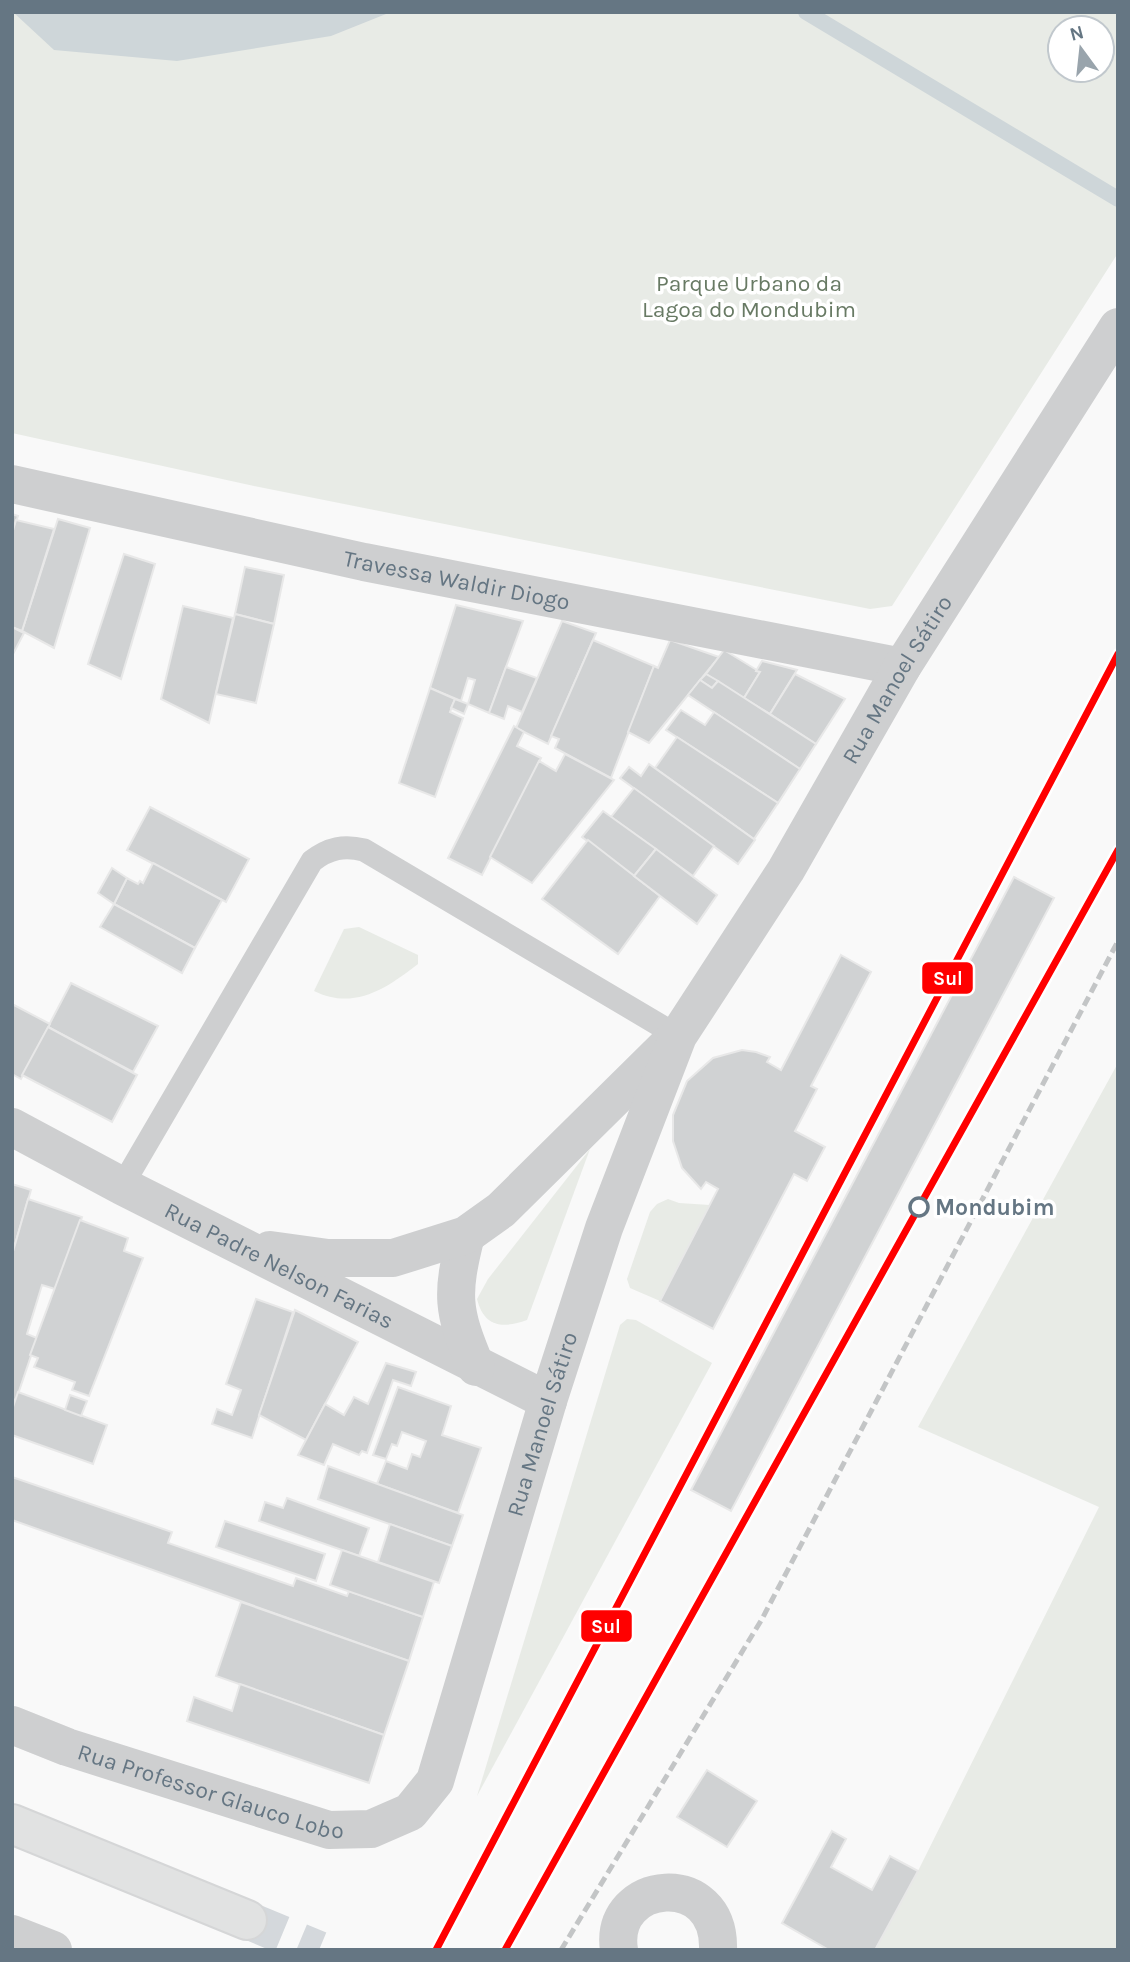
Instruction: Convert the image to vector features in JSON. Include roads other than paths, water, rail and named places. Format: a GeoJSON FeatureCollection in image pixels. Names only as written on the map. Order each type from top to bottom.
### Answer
{"type":"FeatureCollection","features":[{"type":"Feature","properties":{"kind":"main road"},"geometry":{"type":"LineString","coordinates":[[12,1824],[247,1920]]}},
{"type":"Feature","properties":{"kind":"street","name":"Rua Manoel Sátiro"},"geometry":{"type":"LineString","coordinates":[[410,1812],[435,1780],[548,1401],[604,1228],[678,1036],[786,870],[902,667],[1118,327]]}},
{"type":"Feature","properties":{"kind":"street","name":"Travessa Waldir Diogo"},"geometry":{"type":"LineString","coordinates":[[12,484],[378,564],[902,667]]}},
{"type":"Feature","properties":{"kind":"street","name":"Rua Manoel Sátiro"},"geometry":{"type":"LineString","coordinates":[[241,1246],[328,1258],[393,1258],[466,1235],[501,1210],[678,1036]]}},
{"type":"Feature","properties":{"kind":"street","name":"Rua Padre Nelson Farias"},"geometry":{"type":"LineString","coordinates":[[12,1127],[476,1367],[548,1401]]}},
{"type":"Feature","properties":{"kind":"street"},"geometry":{"type":"LineString","coordinates":[[466,1235],[457,1271],[455,1310],[476,1367]]}},
{"type":"Feature","properties":{"kind":"street","name":"Rua Professor Glauco Lobo"},"geometry":{"type":"LineString","coordinates":[[12,1725],[67,1747],[329,1830],[371,1829],[410,1812]]}},
{"type":"Feature","properties":{"kind":"street"},"geometry":{"type":"LineString","coordinates":[[619,1950],[620,1927],[627,1912],[640,1900],[655,1893],[673,1891],[690,1896],[704,1905],[714,1919],[718,1950]]}},
{"type":"Feature","properties":{"kind":"street"},"geometry":{"type":"LineString","coordinates":[[12,1934],[53,1950]]}},
{"type":"Feature","properties":{"kind":"lane"},"geometry":{"type":"LineString","coordinates":[[122,1186],[312,861],[335,848],[349,846],[364,850],[678,1036]]}},
{"type":"Feature","properties":{"kind":"waterway"},"geometry":{"type":"LineString","coordinates":[[806,12],[1118,199]]}},
{"type":"Feature","properties":{"kind":"tunnel"},"geometry":{"type":"LineString","coordinates":[[247,1920],[319,1950]]}},
{"type":"Feature","properties":{"kind":"railway"},"geometry":{"type":"LineString","coordinates":[[561,1950],[762,1619],[1118,941]]}},
{"type":"Feature","properties":{"kind":"place","name":"Mondubim"},"geometry":{"type":"Point","coordinates":[919,1207]}},
{"type":"Feature","properties":{"kind":"park label","name":"Parque Urbano da Lagoa do Mondubim"},"geometry":{"type":"Point","coordinates":[749,296]}}]}
